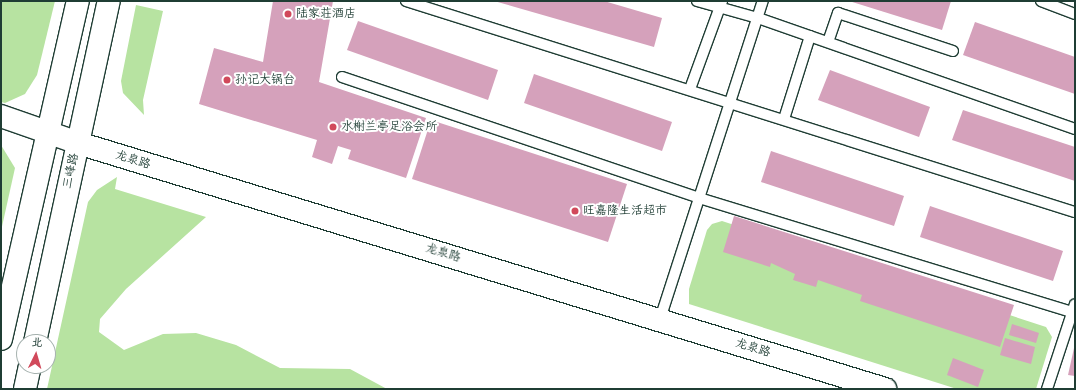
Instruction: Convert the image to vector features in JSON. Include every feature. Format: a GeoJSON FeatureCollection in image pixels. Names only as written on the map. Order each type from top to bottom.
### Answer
{"type":"FeatureCollection","features":[{"type":"Feature","properties":{"kind":"street"},"geometry":{"type":"LineString","coordinates":[[1,339],[78,1]]}},
{"type":"Feature","properties":{"kind":"street","name":"三峰路"},"geometry":{"type":"LineString","coordinates":[[37,334],[109,1]]}},
{"type":"Feature","properties":{"kind":"street","name":"龙泉路"},"geometry":{"type":"LineString","coordinates":[[1,116],[48,131],[78,143],[660,319],[885,389]]}},
{"type":"Feature","properties":{"kind":"street"},"geometry":{"type":"LineString","coordinates":[[25,389],[28,374]]}},
{"type":"Feature","properties":{"kind":"lane"},"geometry":{"type":"LineString","coordinates":[[406,1],[690,89],[1075,212]]}},
{"type":"Feature","properties":{"kind":"lane"},"geometry":{"type":"LineString","coordinates":[[697,1],[721,4],[1075,129]]}},
{"type":"Feature","properties":{"kind":"lane"},"geometry":{"type":"LineString","coordinates":[[660,319],[763,1]]}},
{"type":"Feature","properties":{"kind":"lane"},"geometry":{"type":"LineString","coordinates":[[1041,1],[1075,14]]}},
{"type":"Feature","properties":{"kind":"lane"},"geometry":{"type":"LineString","coordinates":[[690,89],[721,4]]}},
{"type":"Feature","properties":{"kind":"lane"},"geometry":{"type":"LineString","coordinates":[[828,42],[838,13],[953,51]]}},
{"type":"Feature","properties":{"kind":"lane"},"geometry":{"type":"LineString","coordinates":[[784,119],[810,36]]}},
{"type":"Feature","properties":{"kind":"lane"},"geometry":{"type":"LineString","coordinates":[[342,77],[699,198],[1074,310],[1047,389]]}},
{"type":"Feature","properties":{"kind":"green space"},"geometry":{"type":"Polygon","coordinates":[[[1,1],[55,1],[37,75],[25,94],[5,103],[1,102],[1,1]]]}},
{"type":"Feature","properties":{"kind":"green space"},"geometry":{"type":"Polygon","coordinates":[[[136,5],[163,11],[143,100],[144,115],[123,93],[121,81],[136,5]]]}},
{"type":"Feature","properties":{"kind":"green space"},"geometry":{"type":"Polygon","coordinates":[[[1,145],[15,168],[1,231],[1,145]]]}},
{"type":"Feature","properties":{"kind":"green space"},"geometry":{"type":"Polygon","coordinates":[[[117,177],[115,189],[206,217],[126,289],[100,319],[99,332],[124,350],[163,334],[196,333],[236,345],[280,368],[350,369],[387,389],[47,389],[50,374],[56,374],[56,348],[88,202],[97,190],[117,177]]]}},
{"type":"Feature","properties":{"kind":"green space"},"geometry":{"type":"Polygon","coordinates":[[[722,221],[1046,327],[1052,337],[1036,389],[957,389],[689,304],[689,289],[707,230],[712,224],[722,221]]]}},
{"type":"Feature","properties":{"kind":"building"},"geometry":{"type":"Polygon","coordinates":[[[273,1],[333,1],[319,82],[426,118],[406,178],[348,159],[351,150],[338,146],[332,164],[312,157],[317,140],[199,104],[214,48],[263,62],[273,1]]]}},
{"type":"Feature","properties":{"kind":"building"},"geometry":{"type":"Polygon","coordinates":[[[494,1],[604,1],[662,18],[654,47],[494,1]]]}},
{"type":"Feature","properties":{"kind":"building"},"geometry":{"type":"Polygon","coordinates":[[[849,1],[951,1],[942,30],[849,1]]]}},
{"type":"Feature","properties":{"kind":"building"},"geometry":{"type":"Polygon","coordinates":[[[358,21],[498,70],[488,100],[347,50],[358,21]]]}},
{"type":"Feature","properties":{"kind":"building"},"geometry":{"type":"Polygon","coordinates":[[[975,22],[1075,57],[1075,94],[963,55],[975,22]]]}},
{"type":"Feature","properties":{"kind":"building"},"geometry":{"type":"Polygon","coordinates":[[[830,70],[930,107],[919,137],[818,100],[830,70]]]}},
{"type":"Feature","properties":{"kind":"building"},"geometry":{"type":"Polygon","coordinates":[[[534,74],[672,122],[662,151],[524,103],[534,74]]]}},
{"type":"Feature","properties":{"kind":"building"},"geometry":{"type":"Polygon","coordinates":[[[963,110],[1075,147],[1075,181],[952,140],[963,110]]]}},
{"type":"Feature","properties":{"kind":"building"},"geometry":{"type":"Polygon","coordinates":[[[431,120],[627,184],[608,242],[412,179],[431,120]]]}},
{"type":"Feature","properties":{"kind":"building"},"geometry":{"type":"Polygon","coordinates":[[[771,151],[904,196],[894,226],[761,182],[771,151]]]}},
{"type":"Feature","properties":{"kind":"building"},"geometry":{"type":"Polygon","coordinates":[[[930,206],[1063,251],[1053,281],[920,237],[930,206]]]}},
{"type":"Feature","properties":{"kind":"building"},"geometry":{"type":"Polygon","coordinates":[[[734,216],[1014,305],[1000,347],[860,301],[862,295],[818,280],[816,287],[793,280],[795,274],[771,263],[770,267],[723,252],[734,216]]]}},
{"type":"Feature","properties":{"kind":"building"},"geometry":{"type":"Polygon","coordinates":[[[1012,324],[1039,333],[1036,343],[1009,335],[1012,324]]]}},
{"type":"Feature","properties":{"kind":"building"},"geometry":{"type":"Polygon","coordinates":[[[1005,338],[1035,347],[1031,364],[1000,355],[1005,338]]]}},
{"type":"Feature","properties":{"kind":"building"},"geometry":{"type":"Polygon","coordinates":[[[1074,348],[1075,349],[1075,376],[1068,375],[1074,348]]]}},
{"type":"Feature","properties":{"kind":"building"},"geometry":{"type":"Polygon","coordinates":[[[953,358],[984,370],[978,387],[947,375],[953,358]]]}},
{"type":"Feature","properties":{"kind":"place","name":"陆家荘酒店"},"geometry":{"type":"Point","coordinates":[288,14]}},
{"type":"Feature","properties":{"kind":"place","name":"孙记大锅台"},"geometry":{"type":"Point","coordinates":[227,80]}},
{"type":"Feature","properties":{"kind":"place","name":"水榭兰亭足浴会所"},"geometry":{"type":"Point","coordinates":[333,127]}},
{"type":"Feature","properties":{"kind":"place","name":"旺嘉隆生活超市"},"geometry":{"type":"Point","coordinates":[575,211]}}]}
